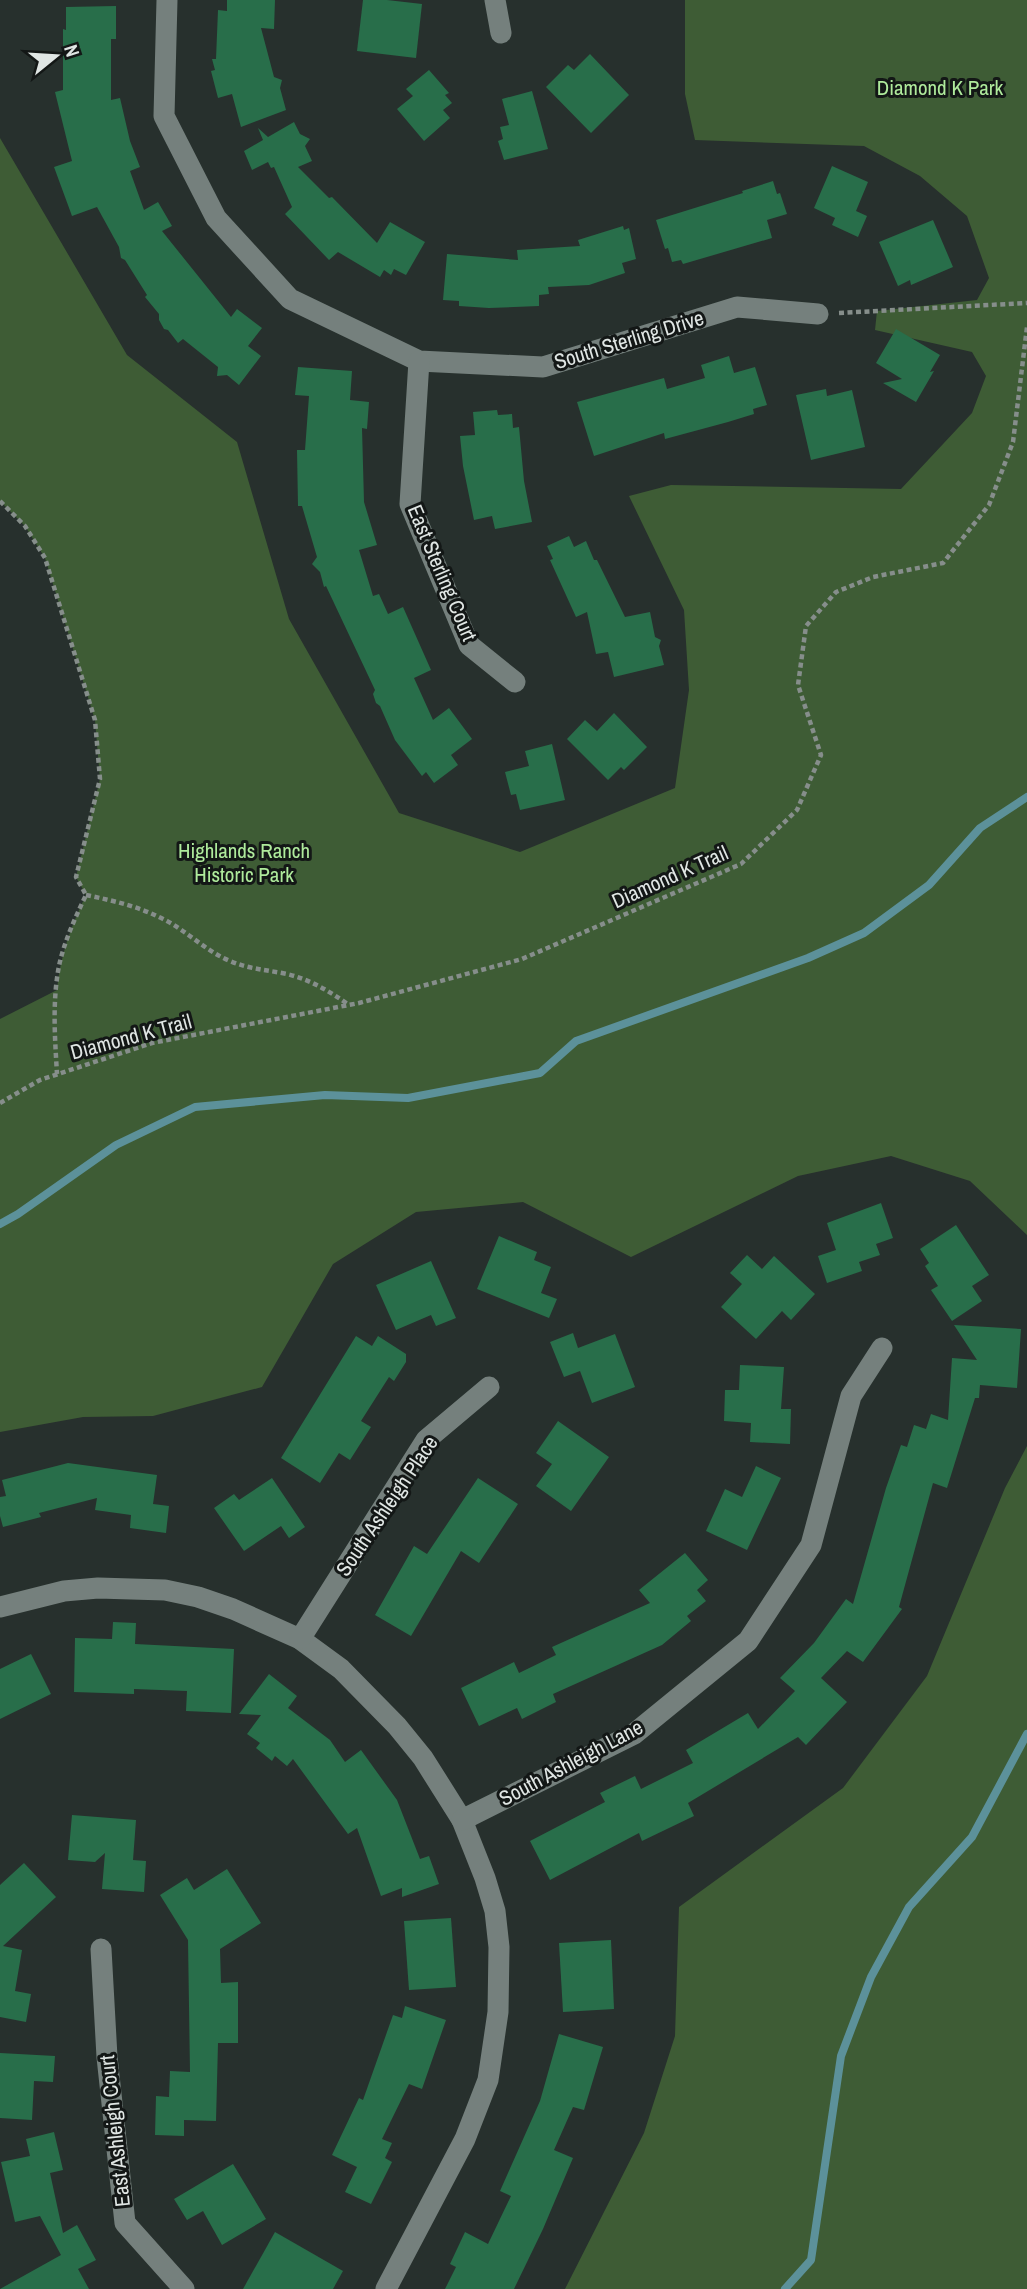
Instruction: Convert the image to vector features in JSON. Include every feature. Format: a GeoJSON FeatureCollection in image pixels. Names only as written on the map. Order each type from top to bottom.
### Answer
{"type":"FeatureCollection","features":[{"type":"Feature","properties":{"kind":"street","name":"South Sterling Drive"},"geometry":{"type":"LineString","coordinates":[[167,0],[164,116],[216,218],[290,299],[419,361],[543,367],[737,307],[818,314]]}},
{"type":"Feature","properties":{"kind":"street"},"geometry":{"type":"LineString","coordinates":[[495,0],[500,33]]}},
{"type":"Feature","properties":{"kind":"street","name":"East Sterling Court"},"geometry":{"type":"LineString","coordinates":[[419,361],[410,504],[469,645],[515,682]]}},
{"type":"Feature","properties":{"kind":"street","name":"South Ashleigh Lane"},"geometry":{"type":"LineString","coordinates":[[462,1820],[634,1734],[748,1641],[811,1545],[851,1396],[882,1348]]}},
{"type":"Feature","properties":{"kind":"street","name":"South Ashleigh Place"},"geometry":{"type":"LineString","coordinates":[[300,1639],[426,1440],[489,1387]]}},
{"type":"Feature","properties":{"kind":"street"},"geometry":{"type":"LineString","coordinates":[[0,1607],[64,1591],[98,1588],[165,1590],[198,1597],[233,1609],[300,1639],[341,1669],[397,1726],[423,1758],[462,1820],[495,1911],[499,1947],[498,2012],[488,2080],[464,2139],[386,2289]]}},
{"type":"Feature","properties":{"kind":"street","name":"East Ashleigh Court"},"geometry":{"type":"LineString","coordinates":[[101,1949],[107,2057],[125,2223],[184,2289]]}},
{"type":"Feature","properties":{"kind":"path"},"geometry":{"type":"LineString","coordinates":[[818,314],[1027,303]]}},
{"type":"Feature","properties":{"kind":"path","name":"Diamond K Trail"},"geometry":{"type":"LineString","coordinates":[[0,1103],[40,1080],[152,1043],[349,1005],[522,959],[741,864],[797,810],[821,755],[798,685],[806,626],[836,592],[873,577],[943,563],[989,505],[1013,442],[1027,327]]}},
{"type":"Feature","properties":{"kind":"path"},"geometry":{"type":"LineString","coordinates":[[0,501],[25,526],[45,558],[95,719],[100,779],[76,877],[86,895],[131,904],[169,922],[199,944],[228,960],[253,970],[287,974],[317,984],[349,1005]]}},
{"type":"Feature","properties":{"kind":"path"},"geometry":{"type":"LineString","coordinates":[[57,1074],[54,1025],[59,966],[73,922],[86,895]]}},
{"type":"Feature","properties":{"kind":"green space"},"geometry":{"type":"Polygon","coordinates":[[[685,0],[1027,0],[1027,1235],[970,1181],[891,1156],[798,1176],[631,1257],[523,1202],[416,1212],[333,1264],[262,1387],[153,1416],[83,1417],[0,1432],[0,1019],[57,990],[67,941],[86,895],[76,877],[100,779],[95,720],[45,558],[25,526],[0,501],[0,138],[127,355],[237,442],[289,619],[399,813],[520,852],[675,788],[689,690],[684,610],[629,496],[671,485],[901,489],[972,413],[986,376],[972,352],[875,330],[877,311],[977,300],[989,278],[967,216],[920,176],[864,146],[695,140],[685,94],[685,0]]]}},
{"type":"Feature","properties":{"kind":"green space"},"geometry":{"type":"Polygon","coordinates":[[[1027,1446],[1027,2289],[565,2289],[644,2133],[675,2036],[679,1907],[843,1788],[927,1676],[1005,1488],[1027,1446]]]}},
{"type":"Feature","properties":{"kind":"building"},"geometry":{"type":"Polygon","coordinates":[[[227,0],[275,0],[274,29],[261,28],[274,77],[282,80],[280,88],[286,110],[241,127],[232,94],[218,98],[211,71],[215,70],[212,59],[216,59],[218,10],[227,11],[227,0]]]}},
{"type":"Feature","properties":{"kind":"building"},"geometry":{"type":"Polygon","coordinates":[[[363,0],[422,4],[416,58],[357,51],[363,0]]]}},
{"type":"Feature","properties":{"kind":"building"},"geometry":{"type":"Polygon","coordinates":[[[116,6],[116,39],[111,39],[111,100],[120,98],[130,141],[140,167],[130,171],[144,210],[158,202],[172,226],[162,231],[231,317],[237,309],[262,328],[248,346],[261,356],[239,385],[227,375],[217,376],[218,367],[183,339],[178,343],[168,330],[164,329],[159,314],[145,297],[147,295],[125,260],[121,258],[119,247],[97,207],[72,216],[54,167],[72,161],[55,92],[63,90],[63,29],[66,30],[66,7],[116,6]]]}},
{"type":"Feature","properties":{"kind":"building"},"geometry":{"type":"Polygon","coordinates":[[[590,54],[629,95],[591,133],[546,87],[568,65],[574,70],[590,54]]]}},
{"type":"Feature","properties":{"kind":"building"},"geometry":{"type":"Polygon","coordinates":[[[429,70],[449,93],[445,95],[452,103],[443,110],[450,118],[424,141],[397,109],[413,96],[406,89],[429,70]]]}},
{"type":"Feature","properties":{"kind":"building"},"geometry":{"type":"Polygon","coordinates":[[[532,91],[548,149],[504,160],[498,141],[503,139],[500,127],[509,125],[502,99],[532,91]]]}},
{"type":"Feature","properties":{"kind":"building"},"geometry":{"type":"Polygon","coordinates":[[[294,122],[300,134],[310,139],[305,146],[312,161],[298,167],[377,243],[390,222],[425,242],[406,275],[394,269],[391,275],[384,270],[380,277],[338,252],[329,260],[285,214],[292,207],[274,167],[271,168],[268,162],[252,170],[244,151],[263,140],[258,128],[268,137],[294,122]]]}},
{"type":"Feature","properties":{"kind":"building"},"geometry":{"type":"Polygon","coordinates":[[[832,166],[868,182],[856,211],[867,216],[858,237],[832,225],[835,218],[814,208],[832,166]]]}},
{"type":"Feature","properties":{"kind":"building"},"geometry":{"type":"Polygon","coordinates":[[[773,181],[787,214],[767,220],[772,238],[683,264],[681,260],[672,262],[656,220],[773,181]]]}},
{"type":"Feature","properties":{"kind":"building"},"geometry":{"type":"Polygon","coordinates":[[[933,220],[953,267],[911,285],[910,280],[898,286],[879,242],[933,220]]]}},
{"type":"Feature","properties":{"kind":"building"},"geometry":{"type":"Polygon","coordinates":[[[623,226],[624,230],[629,228],[636,259],[622,263],[625,273],[589,285],[548,287],[549,294],[539,295],[539,306],[489,308],[459,306],[459,301],[443,300],[447,254],[518,260],[517,250],[580,246],[578,240],[623,226]]]}},
{"type":"Feature","properties":{"kind":"building"},"geometry":{"type":"Polygon","coordinates":[[[896,329],[940,355],[916,402],[883,383],[902,379],[876,363],[896,329]]]}},
{"type":"Feature","properties":{"kind":"building"},"geometry":{"type":"Polygon","coordinates":[[[729,356],[734,373],[755,367],[767,405],[753,409],[754,414],[728,422],[665,439],[664,433],[594,456],[577,402],[664,378],[667,389],[705,378],[701,365],[729,356]]]}},
{"type":"Feature","properties":{"kind":"building"},"geometry":{"type":"Polygon","coordinates":[[[298,367],[352,371],[350,400],[369,402],[367,429],[362,428],[364,502],[377,545],[359,550],[373,596],[379,594],[388,614],[403,607],[431,670],[414,678],[433,720],[449,708],[472,739],[451,755],[458,765],[434,783],[426,772],[422,776],[395,740],[380,706],[376,703],[373,694],[375,690],[326,586],[324,587],[320,572],[312,564],[317,557],[302,506],[298,506],[297,450],[305,450],[309,396],[295,395],[298,367]]]}},
{"type":"Feature","properties":{"kind":"building"},"geometry":{"type":"Polygon","coordinates":[[[826,389],[827,396],[852,390],[865,447],[811,460],[796,395],[826,389]]]}},
{"type":"Feature","properties":{"kind":"building"},"geometry":{"type":"Polygon","coordinates":[[[497,410],[498,415],[512,414],[513,428],[519,427],[524,481],[532,522],[495,529],[492,516],[474,520],[460,436],[475,435],[473,412],[497,410]]]}},
{"type":"Feature","properties":{"kind":"building"},"geometry":{"type":"Polygon","coordinates":[[[569,536],[574,547],[586,541],[625,617],[650,612],[655,637],[661,640],[659,646],[664,665],[614,677],[608,652],[596,654],[587,612],[576,617],[550,560],[553,559],[547,546],[569,536]]]}},
{"type":"Feature","properties":{"kind":"building"},"geometry":{"type":"Polygon","coordinates":[[[614,713],[647,747],[624,770],[621,767],[608,780],[567,739],[585,720],[597,731],[614,713]]]}},
{"type":"Feature","properties":{"kind":"building"},"geometry":{"type":"Polygon","coordinates":[[[552,744],[565,800],[520,810],[516,794],[511,795],[505,772],[529,766],[525,751],[552,744]]]}},
{"type":"Feature","properties":{"kind":"building"},"geometry":{"type":"Polygon","coordinates":[[[881,1203],[893,1238],[876,1244],[880,1255],[859,1262],[862,1271],[827,1283],[818,1256],[836,1250],[827,1223],[881,1203]]]}},
{"type":"Feature","properties":{"kind":"building"},"geometry":{"type":"Polygon","coordinates":[[[956,1225],[989,1275],[972,1286],[982,1301],[952,1321],[931,1290],[938,1286],[925,1266],[929,1263],[920,1249],[956,1225]]]}},
{"type":"Feature","properties":{"kind":"building"},"geometry":{"type":"Polygon","coordinates":[[[499,1236],[537,1252],[534,1260],[551,1267],[541,1293],[557,1299],[549,1318],[477,1289],[499,1236]]]}},
{"type":"Feature","properties":{"kind":"building"},"geometry":{"type":"Polygon","coordinates":[[[747,1255],[762,1269],[774,1256],[815,1294],[791,1320],[782,1311],[756,1339],[721,1307],[742,1284],[730,1273],[747,1255]]]}},
{"type":"Feature","properties":{"kind":"building"},"geometry":{"type":"Polygon","coordinates":[[[431,1261],[456,1318],[436,1326],[431,1315],[396,1330],[376,1285],[431,1261]]]}},
{"type":"Feature","properties":{"kind":"building"},"geometry":{"type":"Polygon","coordinates":[[[954,1325],[1021,1329],[1017,1388],[980,1385],[979,1398],[975,1398],[947,1488],[933,1483],[899,1607],[902,1609],[863,1662],[847,1651],[821,1678],[847,1702],[806,1745],[798,1737],[688,1803],[694,1816],[642,1841],[639,1833],[550,1880],[530,1841],[605,1802],[600,1793],[635,1776],[641,1789],[693,1763],[686,1750],[748,1713],[758,1729],[795,1691],[780,1678],[814,1643],[846,1599],[853,1604],[901,1445],[907,1447],[914,1425],[926,1429],[931,1414],[948,1420],[952,1358],[977,1360],[954,1325]]]}},
{"type":"Feature","properties":{"kind":"building"},"geometry":{"type":"Polygon","coordinates":[[[573,1333],[578,1348],[615,1334],[635,1387],[592,1403],[580,1371],[564,1377],[550,1342],[573,1333]]]}},
{"type":"Feature","properties":{"kind":"building"},"geometry":{"type":"Polygon","coordinates":[[[356,1336],[372,1346],[378,1336],[406,1354],[406,1362],[394,1381],[389,1377],[361,1421],[371,1427],[350,1460],[339,1453],[320,1483],[281,1458],[356,1336]]]}},
{"type":"Feature","properties":{"kind":"building"},"geometry":{"type":"Polygon","coordinates":[[[740,1365],[784,1367],[781,1409],[791,1409],[790,1444],[750,1442],[751,1423],[724,1421],[725,1390],[739,1390],[740,1365]]]}},
{"type":"Feature","properties":{"kind":"building"},"geometry":{"type":"Polygon","coordinates":[[[558,1421],[609,1457],[571,1511],[536,1486],[552,1464],[536,1453],[558,1421]]]}},
{"type":"Feature","properties":{"kind":"building"},"geometry":{"type":"Polygon","coordinates":[[[68,1463],[157,1475],[153,1504],[169,1506],[166,1533],[130,1528],[131,1515],[95,1510],[97,1498],[39,1513],[41,1517],[3,1527],[0,1497],[6,1496],[2,1480],[68,1463]]]}},
{"type":"Feature","properties":{"kind":"building"},"geometry":{"type":"Polygon","coordinates":[[[756,1466],[781,1478],[747,1550],[706,1531],[725,1489],[742,1497],[756,1466]]]}},
{"type":"Feature","properties":{"kind":"building"},"geometry":{"type":"Polygon","coordinates":[[[272,1478],[305,1527],[289,1538],[281,1526],[244,1551],[214,1508],[234,1494],[239,1500],[272,1478]]]}},
{"type":"Feature","properties":{"kind":"building"},"geometry":{"type":"Polygon","coordinates":[[[478,1478],[518,1504],[479,1563],[461,1551],[411,1636],[375,1615],[414,1546],[427,1554],[478,1478]]]}},
{"type":"Feature","properties":{"kind":"building"},"geometry":{"type":"Polygon","coordinates":[[[685,1553],[708,1580],[697,1590],[706,1601],[687,1616],[691,1621],[662,1645],[553,1694],[556,1702],[522,1719],[517,1708],[479,1726],[461,1688],[514,1662],[519,1673],[556,1655],[552,1647],[650,1603],[639,1590],[685,1553]]]}},
{"type":"Feature","properties":{"kind":"building"},"geometry":{"type":"Polygon","coordinates":[[[113,1622],[136,1623],[135,1644],[234,1649],[231,1713],[186,1711],[187,1691],[134,1689],[134,1694],[74,1692],[75,1638],[112,1639],[113,1622]]]}},
{"type":"Feature","properties":{"kind":"building"},"geometry":{"type":"Polygon","coordinates":[[[31,1654],[51,1694],[0,1719],[0,1669],[31,1654]]]}},
{"type":"Feature","properties":{"kind":"building"},"geometry":{"type":"Polygon","coordinates":[[[269,1674],[297,1696],[288,1708],[330,1740],[345,1762],[361,1750],[397,1800],[420,1859],[429,1856],[439,1884],[402,1897],[402,1888],[381,1896],[357,1828],[348,1834],[293,1759],[287,1766],[275,1756],[272,1761],[256,1748],[260,1743],[247,1734],[261,1715],[239,1714],[269,1674]]]}},
{"type":"Feature","properties":{"kind":"building"},"geometry":{"type":"Polygon","coordinates":[[[72,1815],[136,1820],[133,1860],[146,1861],[144,1892],[102,1889],[105,1853],[95,1862],[68,1860],[72,1815]]]}},
{"type":"Feature","properties":{"kind":"building"},"geometry":{"type":"Polygon","coordinates":[[[24,1863],[56,1897],[3,1946],[22,1950],[15,1991],[31,1994],[26,2022],[0,2017],[0,1885],[24,1863]]]}},
{"type":"Feature","properties":{"kind":"building"},"geometry":{"type":"Polygon","coordinates":[[[227,1869],[261,1923],[220,1949],[221,1983],[238,1982],[238,2043],[218,2043],[216,2121],[184,2120],[184,2136],[155,2135],[156,2096],[169,2097],[170,2071],[190,2072],[188,1940],[160,1895],[187,1878],[194,1890],[227,1869]]]}},
{"type":"Feature","properties":{"kind":"building"},"geometry":{"type":"Polygon","coordinates":[[[451,1918],[456,1987],[409,1990],[404,1921],[451,1918]]]}},
{"type":"Feature","properties":{"kind":"building"},"geometry":{"type":"Polygon","coordinates":[[[611,1940],[614,2009],[563,2012],[559,1943],[611,1940]]]}},
{"type":"Feature","properties":{"kind":"building"},"geometry":{"type":"Polygon","coordinates":[[[405,2006],[446,2020],[422,2089],[409,2084],[382,2139],[392,2143],[385,2158],[392,2162],[371,2204],[345,2192],[357,2167],[332,2155],[359,2098],[363,2100],[393,2015],[402,2018],[405,2006]]]}},
{"type":"Feature","properties":{"kind":"building"},"geometry":{"type":"Polygon","coordinates":[[[559,2034],[603,2047],[584,2110],[573,2107],[554,2150],[573,2158],[543,2229],[514,2289],[445,2289],[456,2267],[450,2264],[465,2232],[488,2244],[511,2196],[500,2191],[540,2101],[559,2034]]]}},
{"type":"Feature","properties":{"kind":"building"},"geometry":{"type":"Polygon","coordinates":[[[0,2053],[55,2056],[53,2082],[34,2081],[32,2120],[0,2118],[0,2053]]]}},
{"type":"Feature","properties":{"kind":"building"},"geometry":{"type":"Polygon","coordinates":[[[54,2132],[63,2170],[50,2173],[63,2233],[77,2225],[96,2260],[78,2269],[89,2289],[0,2289],[61,2255],[40,2216],[15,2222],[1,2162],[30,2156],[26,2139],[54,2132]]]}},
{"type":"Feature","properties":{"kind":"building"},"geometry":{"type":"Polygon","coordinates":[[[233,2164],[266,2219],[222,2245],[203,2211],[187,2220],[174,2199],[233,2164]]]}},
{"type":"Feature","properties":{"kind":"building"},"geometry":{"type":"Polygon","coordinates":[[[275,2232],[343,2271],[333,2289],[243,2289],[275,2232]]]}},
{"type":"Feature","properties":{"kind":"waterway"},"geometry":{"type":"LineString","coordinates":[[0,1224],[116,1145],[195,1107],[325,1095],[408,1098],[540,1073],[576,1041],[808,958],[864,933],[929,885],[980,828],[1027,797]]}},
{"type":"Feature","properties":{"kind":"waterway"},"geometry":{"type":"LineString","coordinates":[[785,2289],[811,2260],[841,2056],[871,1977],[909,1907],[972,1837],[1027,1734]]}},
{"type":"Feature","properties":{"kind":"park label","name":"Diamond K Park"},"geometry":{"type":"Point","coordinates":[940,88]}},
{"type":"Feature","properties":{"kind":"park label","name":"Highlands Ranch Historic Park"},"geometry":{"type":"Point","coordinates":[244,863]}}]}
